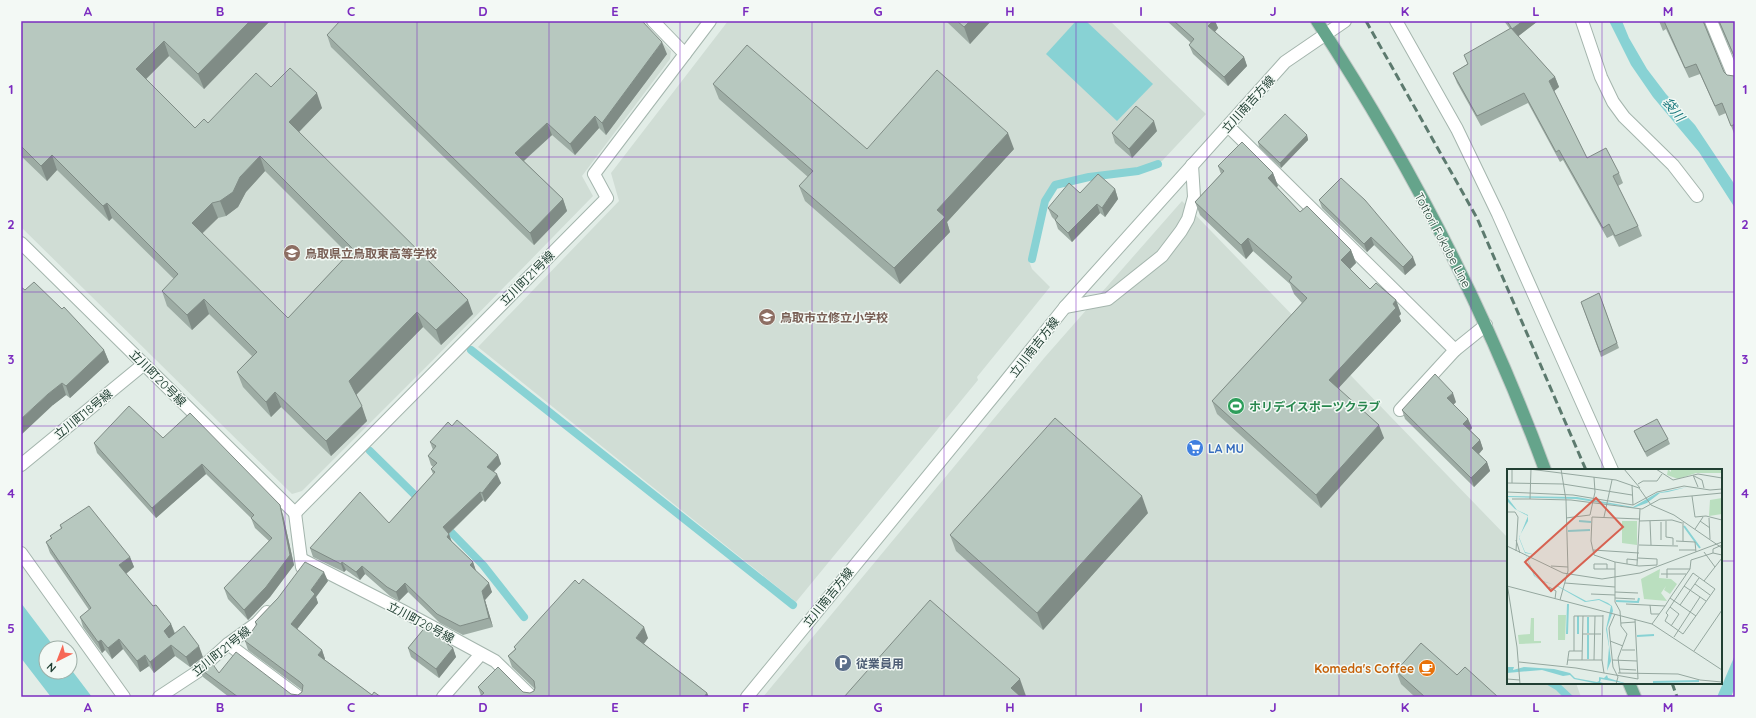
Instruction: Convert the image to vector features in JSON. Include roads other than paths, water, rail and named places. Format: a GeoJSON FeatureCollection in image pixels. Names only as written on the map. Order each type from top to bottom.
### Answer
{"type":"FeatureCollection","features":[{"type":"Feature","properties":{"kind":"main road","name":"Tottori Fukube Line"},"geometry":{"type":"LineString","coordinates":[[1317,21],[1376,114],[1458,267],[1486,325],[1545,469]]}},
{"type":"Feature","properties":{"kind":"main road"},"geometry":{"type":"LineString","coordinates":[[1629,684],[1635,697]]}},
{"type":"Feature","properties":{"kind":"street"},"geometry":{"type":"LineString","coordinates":[[652,21],[685,54]]}},
{"type":"Feature","properties":{"kind":"street","name":"立川町21号線"},"geometry":{"type":"LineString","coordinates":[[295,513],[606,198],[594,174],[710,21]]}},
{"type":"Feature","properties":{"kind":"street","name":"立川南吉方線"},"geometry":{"type":"LineString","coordinates":[[747,697],[1001,387],[1065,306],[1285,62],[1345,21]]}},
{"type":"Feature","properties":{"kind":"street"},"geometry":{"type":"LineString","coordinates":[[1396,21],[1457,129],[1498,214],[1612,469]]}},
{"type":"Feature","properties":{"kind":"street"},"geometry":{"type":"LineString","coordinates":[[1582,21],[1601,77],[1613,102],[1624,116],[1673,164],[1697,196]]}},
{"type":"Feature","properties":{"kind":"street"},"geometry":{"type":"LineString","coordinates":[[1711,21],[1735,79]]}},
{"type":"Feature","properties":{"kind":"street"},"geometry":{"type":"LineString","coordinates":[[1228,126],[1455,350]]}},
{"type":"Feature","properties":{"kind":"street"},"geometry":{"type":"LineString","coordinates":[[1065,306],[1108,300],[1162,256],[1181,231],[1188,218],[1194,197],[1192,165]]}},
{"type":"Feature","properties":{"kind":"street","name":"立川町20号線"},"geometry":{"type":"LineString","coordinates":[[21,243],[295,513]]}},
{"type":"Feature","properties":{"kind":"street"},"geometry":{"type":"LineString","coordinates":[[1400,410],[1455,350],[1486,325]]}},
{"type":"Feature","properties":{"kind":"street","name":"立川町18号線"},"geometry":{"type":"LineString","coordinates":[[21,465],[144,364]]}},
{"type":"Feature","properties":{"kind":"street"},"geometry":{"type":"LineString","coordinates":[[293,579],[302,567],[302,559],[296,533],[295,513]]}},
{"type":"Feature","properties":{"kind":"street"},"geometry":{"type":"LineString","coordinates":[[21,553],[124,697]]}},
{"type":"Feature","properties":{"kind":"street","name":"立川町20号線"},"geometry":{"type":"LineString","coordinates":[[302,559],[401,610],[495,662],[532,697]]}},
{"type":"Feature","properties":{"kind":"street","name":"立川町21号線"},"geometry":{"type":"LineString","coordinates":[[159,697],[197,672],[228,644],[257,623],[276,602]]}},
{"type":"Feature","properties":{"kind":"street"},"geometry":{"type":"LineString","coordinates":[[228,644],[299,697]]}},
{"type":"Feature","properties":{"kind":"street"},"geometry":{"type":"LineString","coordinates":[[443,697],[481,654]]}},
{"type":"Feature","properties":{"kind":"water"},"geometry":{"type":"Polygon","coordinates":[[[1076,21],[1086,21],[1153,84],[1117,121],[1046,54],[1076,21]]]}},
{"type":"Feature","properties":{"kind":"water","name":"袋川"},"geometry":{"type":"Polygon","coordinates":[[[1609,21],[1622,21],[1629,38],[1647,69],[1666,94],[1695,125],[1735,185],[1735,208],[1699,152],[1653,97],[1631,65],[1609,21]]]}},
{"type":"Feature","properties":{"kind":"water"},"geometry":{"type":"Polygon","coordinates":[[[21,603],[49,640],[38,640],[38,680],[78,680],[78,679],[92,697],[51,697],[21,658],[21,603]]]}},
{"type":"Feature","properties":{"kind":"water"},"geometry":{"type":"Polygon","coordinates":[[[1735,655],[1735,687],[1731,697],[1717,697],[1735,655]]]}},
{"type":"Feature","properties":{"kind":"water"},"geometry":{"type":"Polygon","coordinates":[[[1546,684],[1560,684],[1574,697],[1563,697],[1556,690],[1546,684]]]}},
{"type":"Feature","properties":{"kind":"waterway"},"geometry":{"type":"LineString","coordinates":[[1032,259],[1045,201],[1055,185],[1089,177],[1138,171],[1158,164]]}},
{"type":"Feature","properties":{"kind":"waterway"},"geometry":{"type":"LineString","coordinates":[[471,350],[793,605]]}},
{"type":"Feature","properties":{"kind":"waterway"},"geometry":{"type":"LineString","coordinates":[[370,451],[422,502]]}},
{"type":"Feature","properties":{"kind":"waterway"},"geometry":{"type":"LineString","coordinates":[[444,525],[483,565],[524,617]]}},
{"type":"Feature","properties":{"kind":"railway"},"geometry":{"type":"LineString","coordinates":[[1366,21],[1477,218],[1586,469]]}},
{"type":"Feature","properties":{"kind":"railway"},"geometry":{"type":"LineString","coordinates":[[1672,684],[1677,697]]}},
{"type":"Feature","properties":{"kind":"place","name":"鳥取県立鳥取東高等学校"},"geometry":{"type":"Point","coordinates":[292,253]}},
{"type":"Feature","properties":{"kind":"place","name":"鳥取市立修立小学校"},"geometry":{"type":"Point","coordinates":[767,317]}},
{"type":"Feature","properties":{"kind":"place","name":"ホリデイスポーツクラブ"},"geometry":{"type":"Point","coordinates":[1236,406]}},
{"type":"Feature","properties":{"kind":"place","name":"LA MU"},"geometry":{"type":"Point","coordinates":[1195,448]}},
{"type":"Feature","properties":{"kind":"place","name":"従業員用"},"geometry":{"type":"Point","coordinates":[843,663]}},
{"type":"Feature","properties":{"kind":"place","name":"Komeda's Coffee"},"geometry":{"type":"Point","coordinates":[1427,668]}}]}
